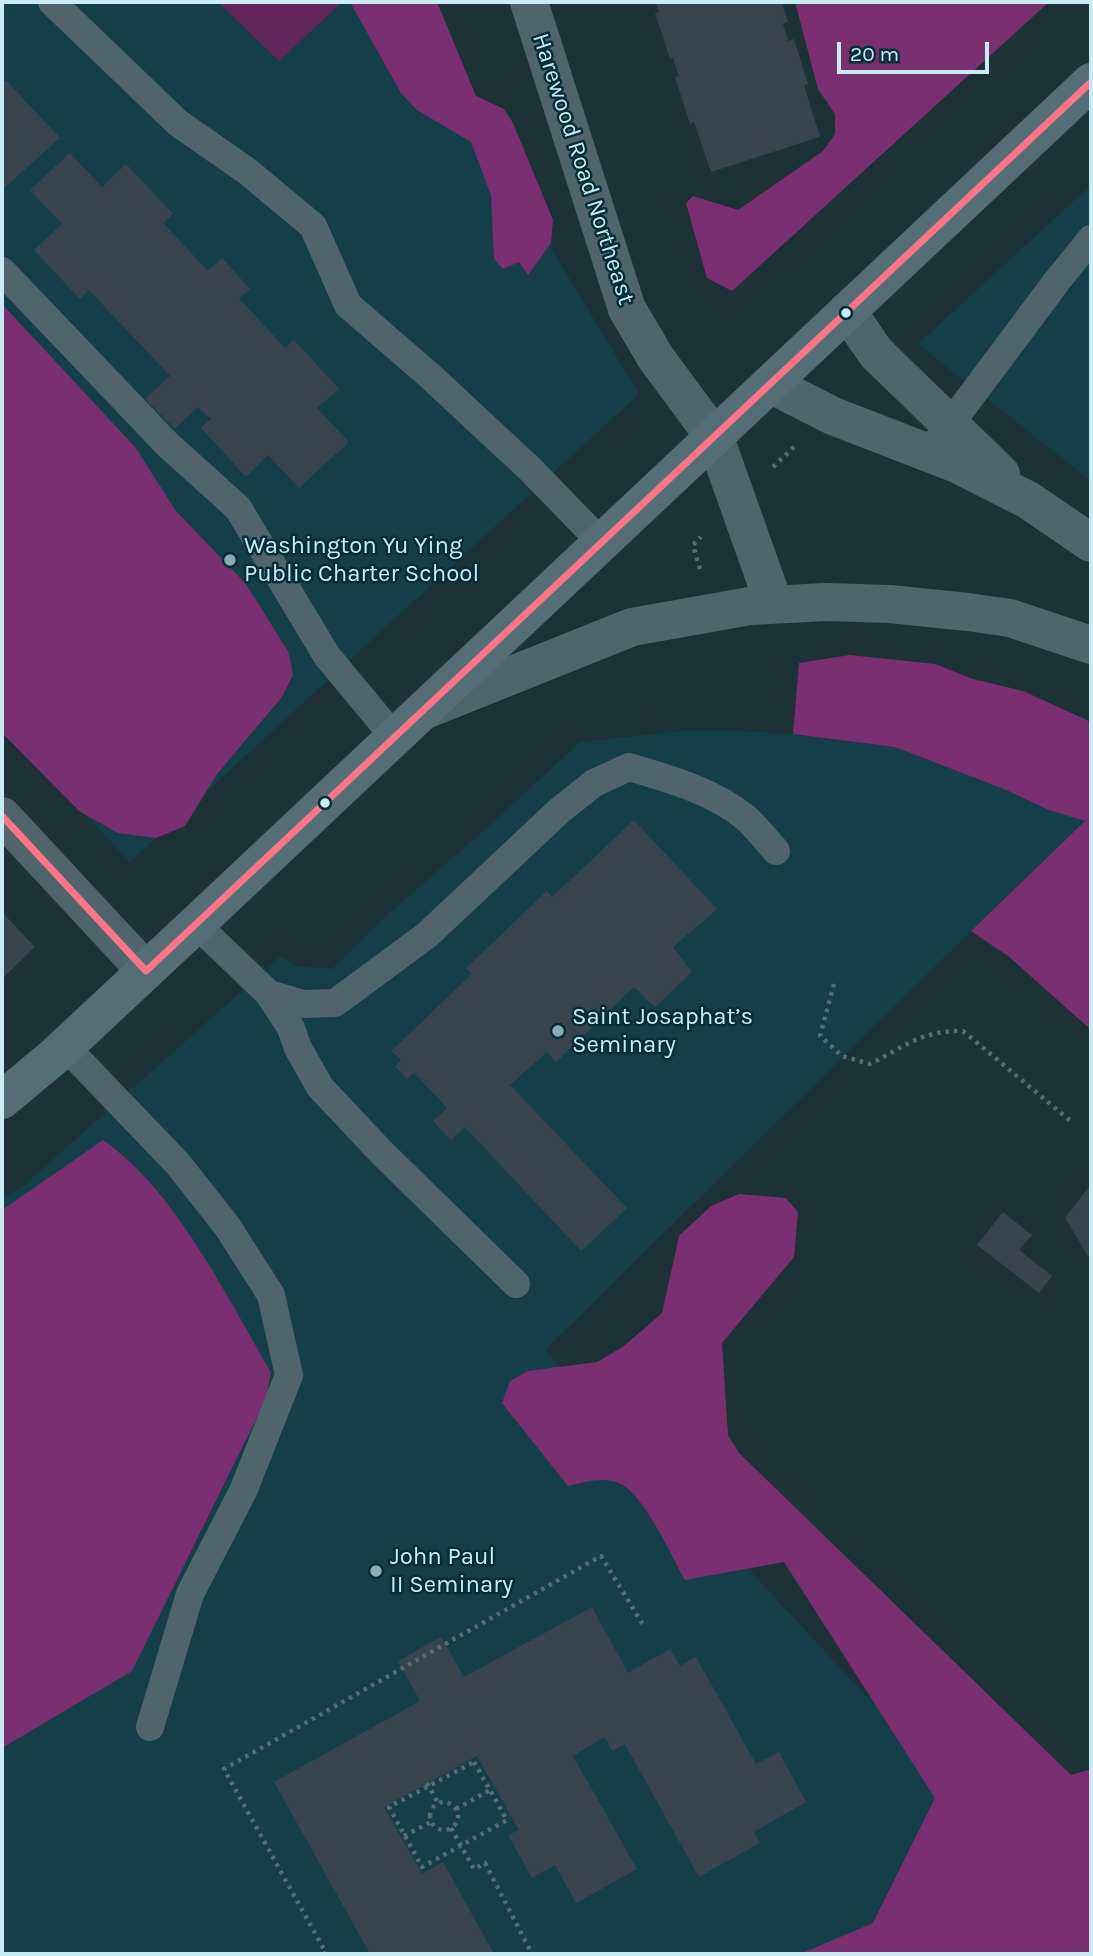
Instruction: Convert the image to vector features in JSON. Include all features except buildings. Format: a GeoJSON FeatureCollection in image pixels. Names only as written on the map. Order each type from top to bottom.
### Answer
{"type":"FeatureCollection","features":[{"type":"Feature","properties":{"kind":"main road"},"geometry":{"type":"LineString","coordinates":[[2,1100],[65,1046],[603,544],[1091,82]]}},
{"type":"Feature","properties":{"kind":"street","name":"Harewood Road Northeast"},"geometry":{"type":"LineString","coordinates":[[529,2],[627,309],[656,358],[715,438],[774,604]]}},
{"type":"Feature","properties":{"kind":"street"},"geometry":{"type":"LineString","coordinates":[[847,312],[939,439],[1091,543]]}},
{"type":"Feature","properties":{"kind":"street"},"geometry":{"type":"LineString","coordinates":[[770,384],[833,416],[901,444],[939,439]]}},
{"type":"Feature","properties":{"kind":"street"},"geometry":{"type":"LineString","coordinates":[[425,710],[632,628],[712,611],[774,604],[890,604],[968,612],[1010,618],[1091,645]]}},
{"type":"Feature","properties":{"kind":"street"},"geometry":{"type":"LineString","coordinates":[[2,816],[146,971]]}},
{"type":"Feature","properties":{"kind":"lane"},"geometry":{"type":"LineString","coordinates":[[52,2],[178,123],[247,170],[313,226],[348,305],[480,422],[603,544]]}},
{"type":"Feature","properties":{"kind":"lane"},"geometry":{"type":"LineString","coordinates":[[939,439],[1091,239]]}},
{"type":"Feature","properties":{"kind":"lane"},"geometry":{"type":"LineString","coordinates":[[2,271],[168,445],[238,508],[327,656],[395,737]]}},
{"type":"Feature","properties":{"kind":"lane"},"geometry":{"type":"LineString","coordinates":[[269,995],[303,1004],[335,1003],[427,934],[594,783],[629,767],[684,784],[727,806],[747,819],[776,851]]}},
{"type":"Feature","properties":{"kind":"lane"},"geometry":{"type":"LineString","coordinates":[[196,924],[269,995],[290,1028],[320,1087],[382,1153],[516,1284]]}},
{"type":"Feature","properties":{"kind":"lane"},"geometry":{"type":"LineString","coordinates":[[65,1046],[178,1164],[227,1226],[271,1295],[289,1375],[244,1489],[190,1594],[150,1727]]}},
{"type":"Feature","properties":{"kind":"path"},"geometry":{"type":"LineString","coordinates":[[765,474],[798,443]]}},
{"type":"Feature","properties":{"kind":"path"},"geometry":{"type":"LineString","coordinates":[[834,984],[820,1036],[842,1056],[870,1065],[911,1040],[945,1030],[962,1031],[1073,1123]]}},
{"type":"Feature","properties":{"kind":"path"},"geometry":{"type":"LineString","coordinates":[[323,1954],[326,1953],[224,1769],[601,1556],[645,1628]]}},
{"type":"Feature","properties":{"kind":"path"},"geometry":{"type":"LineString","coordinates":[[474,1762],[507,1820],[422,1867],[389,1807],[428,1785],[474,1762]]}},
{"type":"Feature","properties":{"kind":"path"},"geometry":{"type":"LineString","coordinates":[[428,1785],[438,1803]]}},
{"type":"Feature","properties":{"kind":"path"},"geometry":{"type":"LineString","coordinates":[[456,1809],[490,1790]]}},
{"type":"Feature","properties":{"kind":"path"},"geometry":{"type":"LineString","coordinates":[[450,1802],[456,1809],[458,1819],[451,1828],[440,1830],[431,1822],[430,1812],[438,1803],[450,1802]]}},
{"type":"Feature","properties":{"kind":"path"},"geometry":{"type":"LineString","coordinates":[[404,1836],[431,1822]]}},
{"type":"Feature","properties":{"kind":"path"},"geometry":{"type":"LineString","coordinates":[[451,1828],[474,1869],[485,1863],[532,1954]]}},
{"type":"Feature","properties":{"kind":"shaded area","name":"Washington Yu Ying Public Charter School"},"geometry":{"type":"Polygon","coordinates":[[[2,2],[403,2],[639,394],[130,862],[2,726],[2,2]]]}},
{"type":"Feature","properties":{"kind":"shaded area"},"geometry":{"type":"Polygon","coordinates":[[[218,2],[342,2],[279,61],[218,2]]]}},
{"type":"Feature","properties":{"kind":"shaded area"},"geometry":{"type":"Polygon","coordinates":[[[350,2],[437,2],[476,96],[504,109],[513,123],[553,220],[551,243],[528,275],[519,262],[503,269],[494,259],[491,195],[471,142],[417,110],[401,93],[350,2]]]}},
{"type":"Feature","properties":{"kind":"shaded area"},"geometry":{"type":"Polygon","coordinates":[[[795,2],[1049,2],[732,291],[707,278],[686,203],[693,196],[738,210],[823,151],[835,134],[835,114],[818,89],[795,2]]]}},
{"type":"Feature","properties":{"kind":"shaded area"},"geometry":{"type":"Polygon","coordinates":[[[1091,185],[1091,481],[918,344],[1091,185]]]}},
{"type":"Feature","properties":{"kind":"shaded area"},"geometry":{"type":"Polygon","coordinates":[[[2,304],[135,447],[176,511],[246,584],[289,653],[293,675],[282,697],[217,774],[185,826],[156,838],[118,833],[79,811],[2,733],[2,304]]]}},
{"type":"Feature","properties":{"kind":"shaded area"},"geometry":{"type":"Polygon","coordinates":[[[850,655],[935,664],[973,679],[1023,691],[1091,722],[1089,1028],[1008,956],[971,931],[1085,821],[1049,810],[1006,790],[895,747],[793,734],[799,663],[850,655]]]}},
{"type":"Feature","properties":{"kind":"shaded area","name":"John Paul II Seminary"},"geometry":{"type":"Polygon","coordinates":[[[682,731],[793,734],[895,747],[1085,821],[545,1350],[1091,1938],[1091,1954],[2,1954],[2,1198],[22,1187],[281,956],[297,966],[332,969],[385,917],[580,742],[682,731]]]}},
{"type":"Feature","properties":{"kind":"shaded area"},"geometry":{"type":"Polygon","coordinates":[[[103,1140],[129,1161],[154,1187],[176,1216],[198,1247],[271,1372],[266,1399],[132,1671],[2,1748],[2,1210],[103,1140]]]}},
{"type":"Feature","properties":{"kind":"shaded area"},"geometry":{"type":"Polygon","coordinates":[[[739,1194],[786,1198],[798,1212],[794,1257],[722,1343],[728,1435],[739,1453],[1071,1775],[1091,1769],[1091,1954],[800,1954],[873,1923],[935,1798],[784,1562],[685,1580],[648,1513],[630,1490],[608,1480],[568,1486],[502,1403],[510,1381],[528,1371],[597,1362],[624,1346],[662,1313],[679,1236],[711,1206],[739,1194]]]}},
{"type":"Feature","properties":{"kind":"transit line"},"geometry":{"type":"LineString","coordinates":[[146,971],[1091,82]]}},
{"type":"Feature","properties":{"kind":"transit line"},"geometry":{"type":"LineString","coordinates":[[2,816],[146,971]]}},
{"type":"Feature","properties":{"kind":"place","name":"Washington Yu Ying Public Charter School"},"geometry":{"type":"Point","coordinates":[230,560]}},
{"type":"Feature","properties":{"kind":"place","name":"Saint Josaphat’s Seminary"},"geometry":{"type":"Point","coordinates":[558,1031]}},
{"type":"Feature","properties":{"kind":"place","name":"John Paul II Seminary"},"geometry":{"type":"Point","coordinates":[376,1571]}}]}
